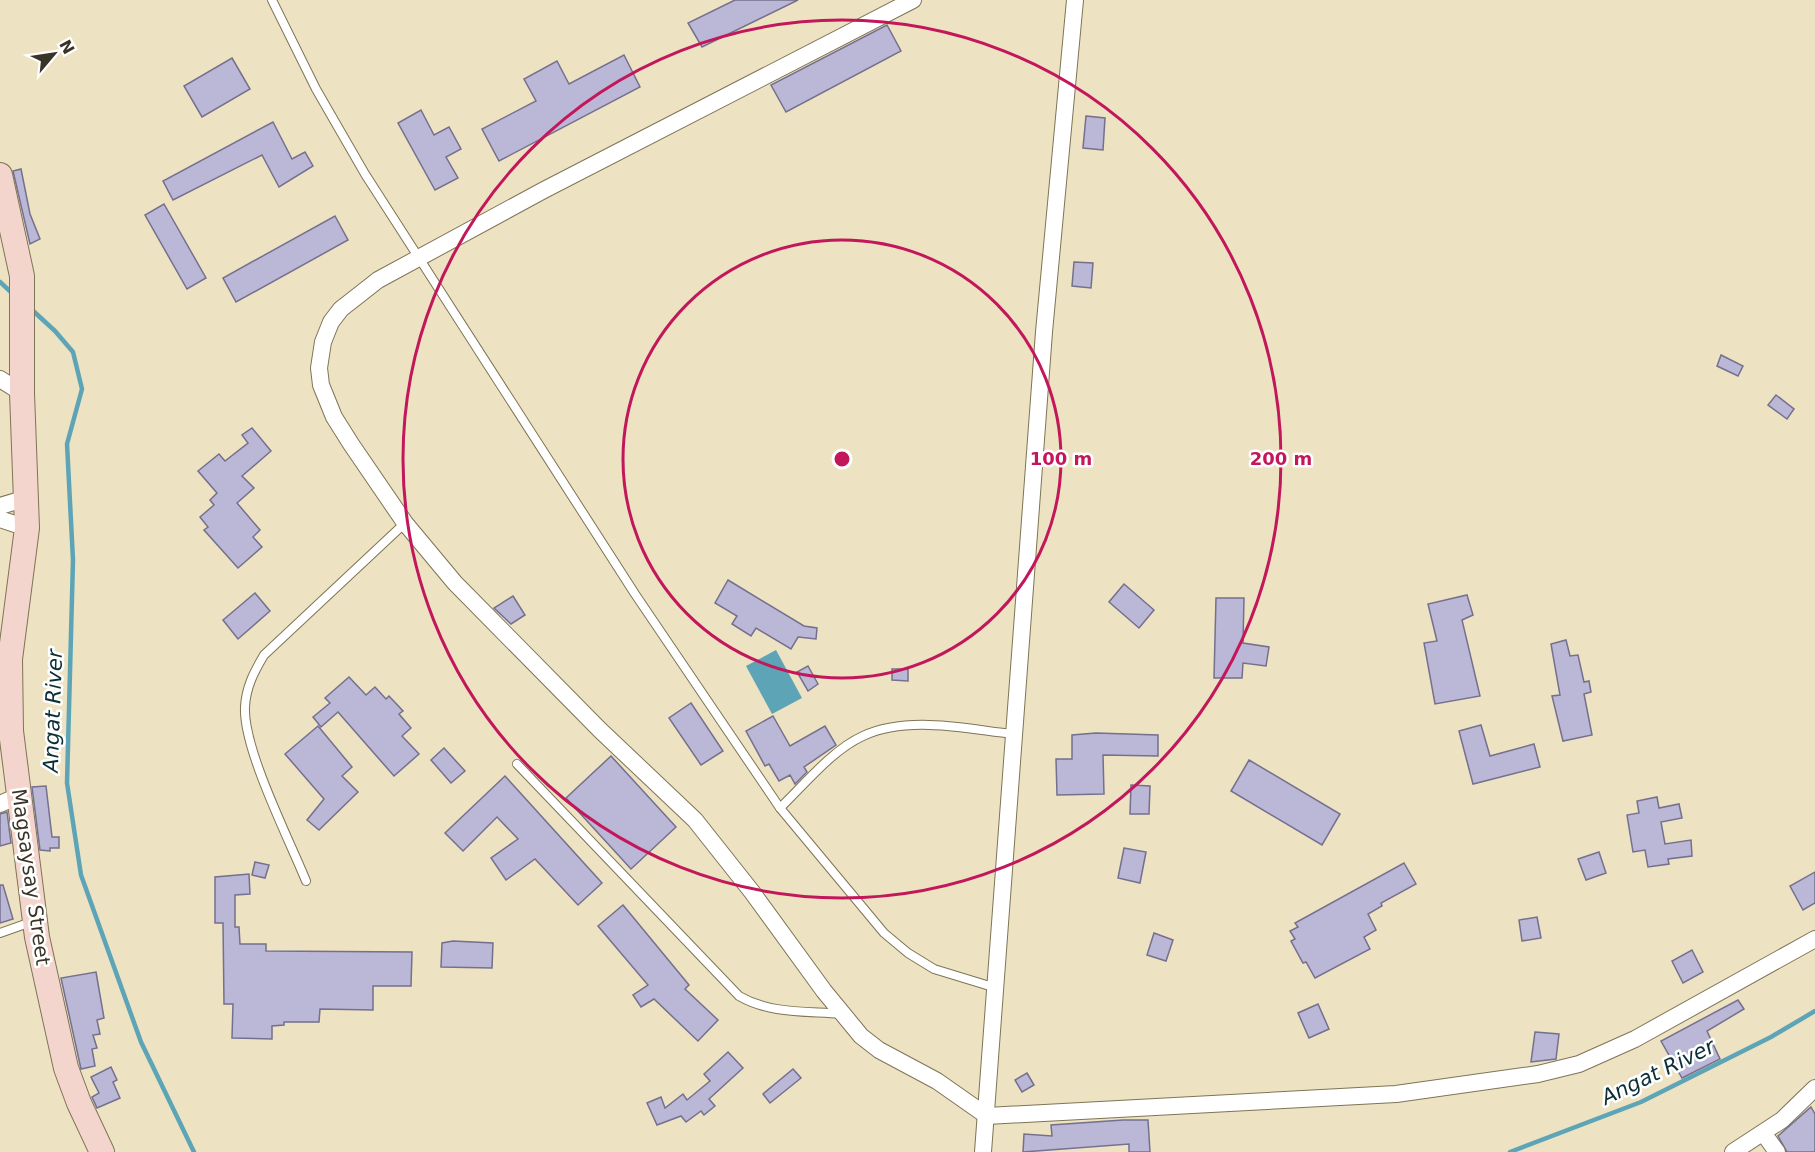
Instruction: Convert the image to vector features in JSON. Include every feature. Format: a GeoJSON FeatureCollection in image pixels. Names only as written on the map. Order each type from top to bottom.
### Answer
{"type":"FeatureCollection","features":[{"type":"Feature","properties":{"kind":"street"},"geometry":{"type":"LineString","coordinates":[[913,0],[554,184],[378,280],[341,309],[332,322],[323,342],[319,368],[321,385],[334,417],[405,523],[455,583],[600,730],[695,820],[861,1036],[879,1050],[937,1081],[987,1116],[1396,1094],[1538,1074],[1579,1065],[1635,1039],[1815,939]]}},
{"type":"Feature","properties":{"kind":"street"},"geometry":{"type":"LineString","coordinates":[[983,1152],[987,1116],[993,987],[1043,344],[1075,0]]}},
{"type":"Feature","properties":{"kind":"street","name":"Magsaysay Street"},"geometry":{"type":"LineString","coordinates":[[0,175],[22,276],[22,393],[27,498],[27,528],[9,678],[10,800],[66,1068],[79,1103],[102,1152]]}},
{"type":"Feature","properties":{"kind":"street"},"geometry":{"type":"LineString","coordinates":[[0,379],[22,393]]}},
{"type":"Feature","properties":{"kind":"street"},"geometry":{"type":"LineString","coordinates":[[0,506],[27,498]]}},
{"type":"Feature","properties":{"kind":"street"},"geometry":{"type":"LineString","coordinates":[[0,519],[27,528]]}},
{"type":"Feature","properties":{"kind":"street"},"geometry":{"type":"LineString","coordinates":[[1733,1152],[1764,1134],[1815,1088]]}},
{"type":"Feature","properties":{"kind":"street"},"geometry":{"type":"LineString","coordinates":[[1764,1134],[1777,1152]]}},
{"type":"Feature","properties":{"kind":"lane"},"geometry":{"type":"LineString","coordinates":[[272,0],[338,129],[635,594],[780,808],[884,933],[908,953],[934,969],[993,987]]}},
{"type":"Feature","properties":{"kind":"lane"},"geometry":{"type":"LineString","coordinates":[[306,881],[247,738],[245,707],[249,680],[264,656],[405,523]]}},
{"type":"Feature","properties":{"kind":"lane"},"geometry":{"type":"LineString","coordinates":[[780,808],[838,753],[862,736],[885,729],[936,727],[1013,734]]}},
{"type":"Feature","properties":{"kind":"lane"},"geometry":{"type":"LineString","coordinates":[[517,764],[738,996],[755,1005],[775,1010],[842,1014]]}},
{"type":"Feature","properties":{"kind":"lane"},"geometry":{"type":"LineString","coordinates":[[0,933],[34,921]]}},
{"type":"Feature","properties":{"kind":"water"},"geometry":{"type":"Polygon","coordinates":[[[776,650],[802,698],[772,714],[746,666],[776,650]]]}},
{"type":"Feature","properties":{"kind":"building"},"geometry":{"type":"Polygon","coordinates":[[[735,0],[798,0],[702,47],[688,23],[735,0]]]}},
{"type":"Feature","properties":{"kind":"building"},"geometry":{"type":"Polygon","coordinates":[[[887,25],[901,51],[786,112],[771,85],[887,25]]]}},
{"type":"Feature","properties":{"kind":"building"},"geometry":{"type":"Polygon","coordinates":[[[624,55],[640,87],[499,161],[482,129],[536,101],[524,79],[557,61],[569,84],[624,55]]]}},
{"type":"Feature","properties":{"kind":"building"},"geometry":{"type":"Polygon","coordinates":[[[232,58],[250,89],[202,117],[184,86],[232,58]]]}},
{"type":"Feature","properties":{"kind":"building"},"geometry":{"type":"Polygon","coordinates":[[[421,110],[434,135],[449,127],[461,149],[446,157],[458,178],[435,190],[398,123],[421,110]]]}},
{"type":"Feature","properties":{"kind":"building"},"geometry":{"type":"Polygon","coordinates":[[[1086,116],[1105,118],[1103,150],[1083,148],[1086,116]]]}},
{"type":"Feature","properties":{"kind":"building"},"geometry":{"type":"Polygon","coordinates":[[[273,122],[292,159],[305,152],[313,166],[279,187],[262,155],[173,200],[163,181],[273,122]]]}},
{"type":"Feature","properties":{"kind":"building"},"geometry":{"type":"Polygon","coordinates":[[[21,169],[30,214],[40,239],[30,244],[13,171],[21,169]]]}},
{"type":"Feature","properties":{"kind":"building"},"geometry":{"type":"Polygon","coordinates":[[[164,204],[206,278],[187,289],[145,215],[164,204]]]}},
{"type":"Feature","properties":{"kind":"building"},"geometry":{"type":"Polygon","coordinates":[[[335,216],[348,240],[236,302],[223,278],[335,216]]]}},
{"type":"Feature","properties":{"kind":"building"},"geometry":{"type":"Polygon","coordinates":[[[1074,262],[1093,263],[1091,288],[1072,286],[1074,262]]]}},
{"type":"Feature","properties":{"kind":"building"},"geometry":{"type":"Polygon","coordinates":[[[1721,355],[1743,366],[1738,376],[1717,366],[1721,355]]]}},
{"type":"Feature","properties":{"kind":"building"},"geometry":{"type":"Polygon","coordinates":[[[1776,395],[1794,409],[1787,419],[1768,405],[1776,395]]]}},
{"type":"Feature","properties":{"kind":"building"},"geometry":{"type":"Polygon","coordinates":[[[252,428],[271,451],[242,476],[254,488],[237,503],[260,530],[253,537],[262,547],[238,568],[204,530],[208,527],[200,517],[214,505],[210,500],[217,493],[198,471],[219,454],[225,461],[248,443],[242,435],[252,428]]]}},
{"type":"Feature","properties":{"kind":"building"},"geometry":{"type":"Polygon","coordinates":[[[728,580],[804,626],[817,628],[816,639],[798,637],[791,649],[756,628],[751,636],[732,624],[737,616],[715,603],[728,580]]]}},
{"type":"Feature","properties":{"kind":"building"},"geometry":{"type":"Polygon","coordinates":[[[1124,584],[1154,610],[1139,628],[1109,602],[1124,584]]]}},
{"type":"Feature","properties":{"kind":"building"},"geometry":{"type":"Polygon","coordinates":[[[255,593],[270,611],[238,639],[223,620],[255,593]]]}},
{"type":"Feature","properties":{"kind":"building"},"geometry":{"type":"Polygon","coordinates":[[[1467,595],[1473,615],[1462,620],[1480,696],[1435,704],[1424,643],[1437,641],[1428,604],[1467,595]]]}},
{"type":"Feature","properties":{"kind":"building"},"geometry":{"type":"Polygon","coordinates":[[[513,596],[525,615],[511,624],[494,608],[513,596]]]}},
{"type":"Feature","properties":{"kind":"building"},"geometry":{"type":"Polygon","coordinates":[[[1216,598],[1244,598],[1243,643],[1269,647],[1266,666],[1243,663],[1242,678],[1214,678],[1216,598]]]}},
{"type":"Feature","properties":{"kind":"building"},"geometry":{"type":"Polygon","coordinates":[[[1566,640],[1570,656],[1578,655],[1584,682],[1589,681],[1591,692],[1584,694],[1592,735],[1563,741],[1552,696],[1560,695],[1551,644],[1566,640]]]}},
{"type":"Feature","properties":{"kind":"building"},"geometry":{"type":"Polygon","coordinates":[[[808,666],[818,684],[808,691],[797,672],[808,666]]]}},
{"type":"Feature","properties":{"kind":"building"},"geometry":{"type":"Polygon","coordinates":[[[892,669],[908,669],[908,681],[892,680],[892,669]]]}},
{"type":"Feature","properties":{"kind":"building"},"geometry":{"type":"Polygon","coordinates":[[[349,677],[366,695],[375,687],[386,699],[389,696],[403,711],[399,714],[411,728],[402,736],[419,754],[394,776],[338,712],[321,727],[313,717],[330,703],[325,698],[349,677]]]}},
{"type":"Feature","properties":{"kind":"building"},"geometry":{"type":"Polygon","coordinates":[[[691,703],[723,751],[701,765],[669,718],[691,703]]]}},
{"type":"Feature","properties":{"kind":"building"},"geometry":{"type":"Polygon","coordinates":[[[773,716],[790,746],[825,726],[836,745],[804,767],[807,772],[795,784],[790,775],[779,781],[769,764],[765,766],[746,731],[773,716]]]}},
{"type":"Feature","properties":{"kind":"building"},"geometry":{"type":"Polygon","coordinates":[[[1481,725],[1490,756],[1534,744],[1540,767],[1473,784],[1459,731],[1481,725]]]}},
{"type":"Feature","properties":{"kind":"building"},"geometry":{"type":"Polygon","coordinates":[[[318,726],[352,767],[342,776],[358,792],[319,830],[307,820],[324,799],[285,754],[318,726]]]}},
{"type":"Feature","properties":{"kind":"building"},"geometry":{"type":"Polygon","coordinates":[[[1096,733],[1158,735],[1158,756],[1103,755],[1104,794],[1057,795],[1056,759],[1072,759],[1072,735],[1096,733]]]}},
{"type":"Feature","properties":{"kind":"building"},"geometry":{"type":"Polygon","coordinates":[[[444,748],[465,771],[451,783],[431,760],[444,748]]]}},
{"type":"Feature","properties":{"kind":"building"},"geometry":{"type":"Polygon","coordinates":[[[611,756],[676,827],[631,869],[566,798],[611,756]]]}},
{"type":"Feature","properties":{"kind":"building"},"geometry":{"type":"Polygon","coordinates":[[[1249,760],[1340,814],[1322,845],[1231,791],[1249,760]]]}},
{"type":"Feature","properties":{"kind":"building"},"geometry":{"type":"Polygon","coordinates":[[[505,776],[602,883],[578,905],[535,859],[506,880],[491,858],[518,839],[497,817],[463,851],[445,833],[505,776]]]}},
{"type":"Feature","properties":{"kind":"building"},"geometry":{"type":"Polygon","coordinates":[[[1131,785],[1150,786],[1149,814],[1130,814],[1131,785]]]}},
{"type":"Feature","properties":{"kind":"building"},"geometry":{"type":"Polygon","coordinates":[[[46,786],[52,837],[59,837],[59,848],[50,848],[50,851],[40,850],[32,787],[46,786]]]}},
{"type":"Feature","properties":{"kind":"building"},"geometry":{"type":"Polygon","coordinates":[[[1657,797],[1659,808],[1679,804],[1682,818],[1661,822],[1665,844],[1691,840],[1692,856],[1668,859],[1669,864],[1648,867],[1645,850],[1633,852],[1627,815],[1639,813],[1637,801],[1657,797]]]}},
{"type":"Feature","properties":{"kind":"building"},"geometry":{"type":"Polygon","coordinates":[[[7,812],[11,843],[0,846],[0,814],[7,812]]]}},
{"type":"Feature","properties":{"kind":"building"},"geometry":{"type":"Polygon","coordinates":[[[1124,848],[1146,852],[1140,883],[1118,878],[1124,848]]]}},
{"type":"Feature","properties":{"kind":"building"},"geometry":{"type":"Polygon","coordinates":[[[1599,852],[1606,873],[1586,880],[1578,859],[1599,852]]]}},
{"type":"Feature","properties":{"kind":"building"},"geometry":{"type":"Polygon","coordinates":[[[255,862],[269,865],[265,878],[252,875],[255,862]]]}},
{"type":"Feature","properties":{"kind":"building"},"geometry":{"type":"Polygon","coordinates":[[[1404,863],[1416,884],[1381,903],[1382,906],[1368,914],[1376,930],[1364,937],[1370,949],[1315,978],[1306,962],[1303,963],[1291,941],[1295,939],[1290,931],[1298,927],[1295,923],[1404,863]]]}},
{"type":"Feature","properties":{"kind":"building"},"geometry":{"type":"Polygon","coordinates":[[[1815,872],[1815,903],[1803,910],[1790,886],[1815,872]]]}},
{"type":"Feature","properties":{"kind":"building"},"geometry":{"type":"Polygon","coordinates":[[[249,874],[250,894],[235,895],[235,927],[239,927],[240,944],[266,944],[266,951],[412,952],[411,986],[373,986],[373,1010],[320,1009],[319,1022],[284,1022],[284,1025],[272,1026],[272,1039],[232,1038],[233,1004],[224,1004],[223,923],[215,923],[215,877],[249,874]]]}},
{"type":"Feature","properties":{"kind":"building"},"geometry":{"type":"Polygon","coordinates":[[[0,885],[3,885],[13,919],[0,923],[0,885]]]}},
{"type":"Feature","properties":{"kind":"building"},"geometry":{"type":"Polygon","coordinates":[[[623,905],[689,985],[685,989],[718,1020],[698,1041],[654,999],[641,1007],[633,995],[648,985],[598,926],[623,905]]]}},
{"type":"Feature","properties":{"kind":"building"},"geometry":{"type":"Polygon","coordinates":[[[1537,917],[1541,938],[1522,941],[1519,920],[1537,917]]]}},
{"type":"Feature","properties":{"kind":"building"},"geometry":{"type":"Polygon","coordinates":[[[1154,933],[1173,940],[1166,961],[1147,955],[1154,933]]]}},
{"type":"Feature","properties":{"kind":"building"},"geometry":{"type":"Polygon","coordinates":[[[453,941],[493,943],[492,968],[441,967],[442,943],[453,941]]]}},
{"type":"Feature","properties":{"kind":"building"},"geometry":{"type":"Polygon","coordinates":[[[1692,950],[1703,972],[1683,983],[1672,961],[1692,950]]]}},
{"type":"Feature","properties":{"kind":"building"},"geometry":{"type":"Polygon","coordinates":[[[96,972],[104,1018],[97,1020],[100,1034],[93,1035],[97,1048],[92,1049],[95,1066],[81,1069],[61,978],[96,972]]]}},
{"type":"Feature","properties":{"kind":"building"},"geometry":{"type":"Polygon","coordinates":[[[1738,1000],[1744,1009],[1707,1031],[1720,1059],[1682,1078],[1661,1041],[1738,1000]]]}},
{"type":"Feature","properties":{"kind":"building"},"geometry":{"type":"Polygon","coordinates":[[[1318,1004],[1329,1029],[1309,1038],[1298,1013],[1318,1004]]]}},
{"type":"Feature","properties":{"kind":"building"},"geometry":{"type":"Polygon","coordinates":[[[1535,1032],[1559,1034],[1556,1059],[1531,1062],[1535,1032]]]}},
{"type":"Feature","properties":{"kind":"building"},"geometry":{"type":"Polygon","coordinates":[[[728,1052],[743,1068],[709,1099],[715,1106],[704,1115],[701,1111],[686,1122],[681,1116],[657,1125],[647,1103],[661,1097],[665,1108],[683,1094],[687,1100],[710,1081],[704,1074],[728,1052]]]}},
{"type":"Feature","properties":{"kind":"building"},"geometry":{"type":"Polygon","coordinates":[[[111,1067],[117,1080],[113,1082],[120,1098],[97,1108],[92,1097],[99,1093],[91,1077],[111,1067]]]}},
{"type":"Feature","properties":{"kind":"building"},"geometry":{"type":"Polygon","coordinates":[[[793,1069],[801,1078],[770,1103],[763,1094],[793,1069]]]}},
{"type":"Feature","properties":{"kind":"building"},"geometry":{"type":"Polygon","coordinates":[[[1027,1073],[1034,1085],[1022,1092],[1015,1080],[1027,1073]]]}},
{"type":"Feature","properties":{"kind":"building"},"geometry":{"type":"Polygon","coordinates":[[[1811,1107],[1815,1114],[1815,1152],[1787,1152],[1778,1136],[1811,1107]]]}},
{"type":"Feature","properties":{"kind":"building"},"geometry":{"type":"Polygon","coordinates":[[[1148,1120],[1150,1152],[1129,1152],[1129,1144],[1023,1152],[1024,1134],[1052,1136],[1051,1125],[1148,1120]]]}},
{"type":"Feature","properties":{"kind":"waterway","name":"Angat River"},"geometry":{"type":"LineString","coordinates":[[0,282],[14,295]]}},
{"type":"Feature","properties":{"kind":"waterway","name":"Angat River"},"geometry":{"type":"LineString","coordinates":[[30,308],[55,331],[73,352],[82,389],[67,444],[73,560],[67,783],[81,875],[141,1042],[194,1152]]}},
{"type":"Feature","properties":{"kind":"waterway","name":"Angat River"},"geometry":{"type":"LineString","coordinates":[[1510,1152],[1641,1102],[1771,1037],[1815,1011]]}}]}
